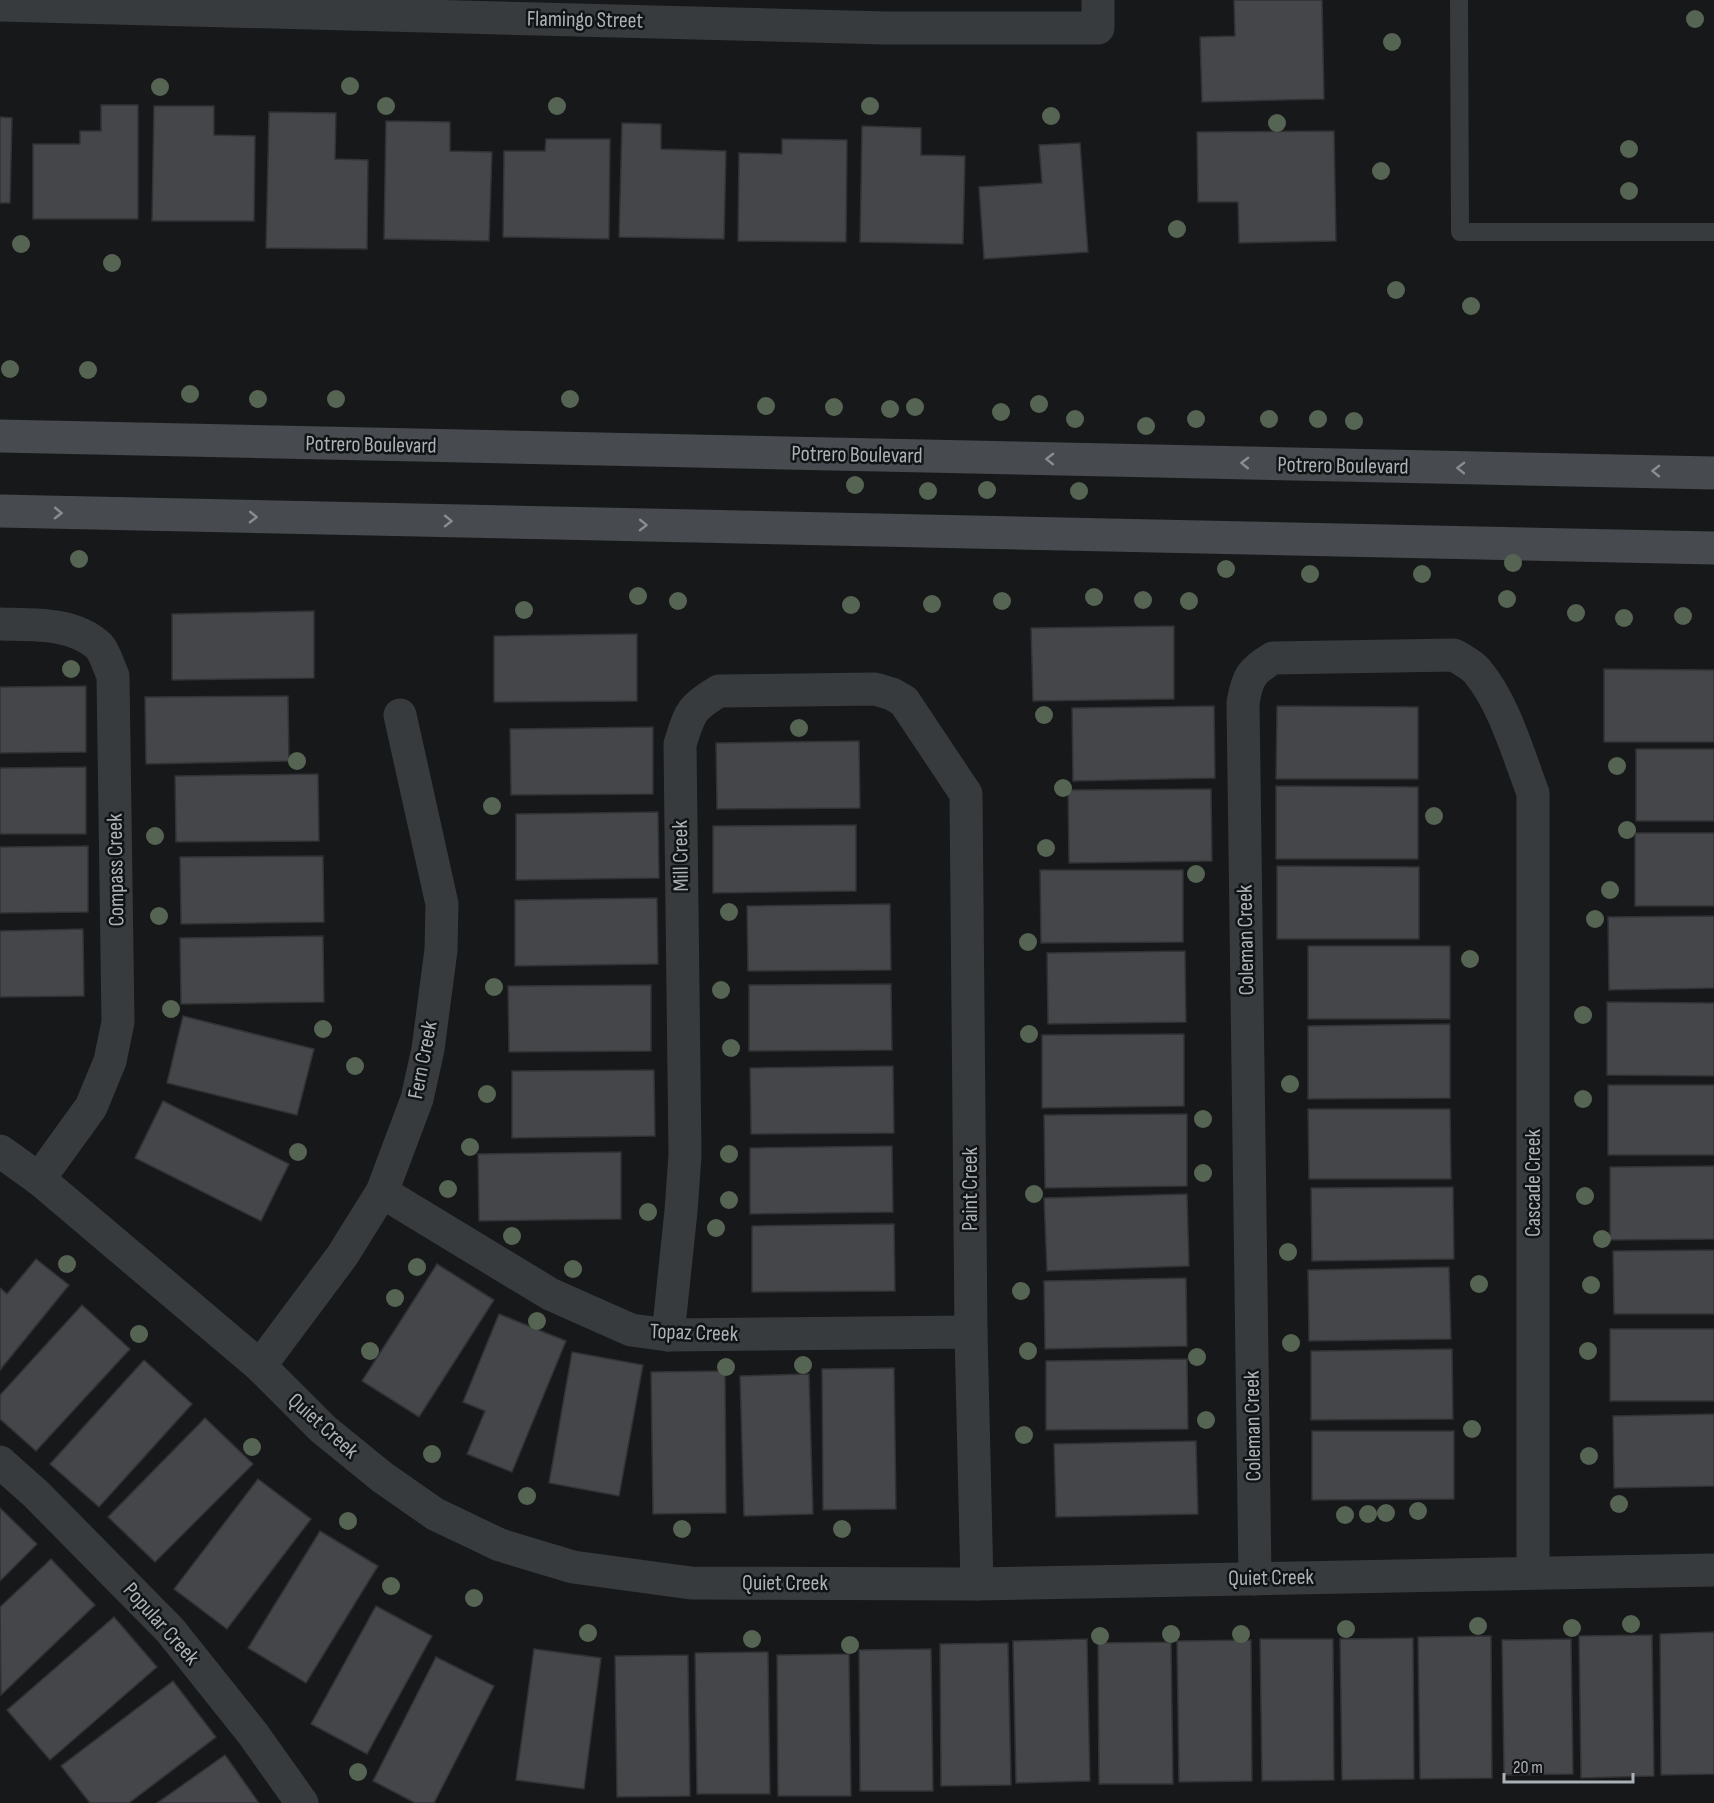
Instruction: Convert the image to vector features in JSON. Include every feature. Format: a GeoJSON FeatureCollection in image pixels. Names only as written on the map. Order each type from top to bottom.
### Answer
{"type":"FeatureCollection","features":[{"type":"Feature","properties":{"kind":"street","name":"Flamingo Street"},"geometry":{"type":"LineString","coordinates":[[0,5],[886,28],[1098,14]]}},
{"type":"Feature","properties":{"kind":"street","name":"Potrero Boulevard"},"geometry":{"type":"LineString","coordinates":[[0,436],[1714,473]]}},
{"type":"Feature","properties":{"kind":"street"},"geometry":{"type":"LineString","coordinates":[[0,512],[1714,548]]}},
{"type":"Feature","properties":{"kind":"street","name":"Compass Creek"},"geometry":{"type":"LineString","coordinates":[[0,624],[48,625],[79,633],[100,647],[113,676],[118,1022],[110,1061],[91,1107],[39,1179]]}},
{"type":"Feature","properties":{"kind":"street","name":"Coleman Creek"},"geometry":{"type":"LineString","coordinates":[[1255,1579],[1243,703],[1247,681],[1258,666],[1273,658],[1454,655],[1476,670],[1489,689],[1504,718],[1533,793]]}},
{"type":"Feature","properties":{"kind":"street","name":"Mill Creek"},"geometry":{"type":"LineString","coordinates":[[668,1335],[685,1155],[680,744],[688,718],[699,703],[719,692],[875,689],[892,694],[904,701],[966,794]]}},
{"type":"Feature","properties":{"kind":"street","name":"Fern Creek"},"geometry":{"type":"LineString","coordinates":[[260,1366],[342,1256],[382,1192],[417,1099],[428,1049],[441,950],[442,904],[400,715]]}},
{"type":"Feature","properties":{"kind":"street","name":"Cascade Creek"},"geometry":{"type":"LineString","coordinates":[[1533,793],[1533,1572]]}},
{"type":"Feature","properties":{"kind":"street","name":"Paint Creek"},"geometry":{"type":"LineString","coordinates":[[966,794],[971,1332],[977,1584]]}},
{"type":"Feature","properties":{"kind":"street","name":"Quiet Creek"},"geometry":{"type":"LineString","coordinates":[[0,1151],[39,1179],[260,1366],[323,1429],[382,1477],[435,1514],[500,1545],[573,1567],[691,1583],[977,1584],[1714,1570]]}},
{"type":"Feature","properties":{"kind":"street","name":"Topaz Creek"},"geometry":{"type":"LineString","coordinates":[[382,1192],[550,1294],[631,1330],[668,1335],[971,1332]]}},
{"type":"Feature","properties":{"kind":"street","name":"Popular Creek"},"geometry":{"type":"LineString","coordinates":[[0,1462],[36,1494],[170,1630],[252,1734],[302,1803]]}},
{"type":"Feature","properties":{"kind":"lane"},"geometry":{"type":"LineString","coordinates":[[1459,0],[1460,232],[1714,232]]}},
{"type":"Feature","properties":{"kind":"building"},"geometry":{"type":"Polygon","coordinates":[[[1234,0],[1322,0],[1324,99],[1202,102],[1200,37],[1235,36],[1234,0]]]}},
{"type":"Feature","properties":{"kind":"building"},"geometry":{"type":"Polygon","coordinates":[[[101,105],[138,105],[138,219],[33,219],[33,144],[80,144],[80,131],[101,131],[101,105]]]}},
{"type":"Feature","properties":{"kind":"building"},"geometry":{"type":"Polygon","coordinates":[[[154,106],[214,106],[214,135],[255,136],[254,221],[152,221],[154,106]]]}},
{"type":"Feature","properties":{"kind":"building"},"geometry":{"type":"Polygon","coordinates":[[[269,112],[336,113],[335,159],[368,160],[367,249],[266,248],[269,112]]]}},
{"type":"Feature","properties":{"kind":"building"},"geometry":{"type":"Polygon","coordinates":[[[0,117],[12,118],[10,203],[0,203],[0,117]]]}},
{"type":"Feature","properties":{"kind":"building"},"geometry":{"type":"Polygon","coordinates":[[[386,121],[450,122],[450,151],[492,152],[489,241],[384,239],[386,121]]]}},
{"type":"Feature","properties":{"kind":"building"},"geometry":{"type":"Polygon","coordinates":[[[622,123],[661,124],[661,149],[726,151],[724,239],[619,237],[622,123]]]}},
{"type":"Feature","properties":{"kind":"building"},"geometry":{"type":"Polygon","coordinates":[[[862,126],[921,128],[921,155],[965,156],[963,244],[860,242],[862,126]]]}},
{"type":"Feature","properties":{"kind":"building"},"geometry":{"type":"Polygon","coordinates":[[[1334,131],[1336,241],[1239,243],[1238,202],[1198,202],[1197,132],[1334,131]]]}},
{"type":"Feature","properties":{"kind":"building"},"geometry":{"type":"Polygon","coordinates":[[[546,139],[610,139],[609,239],[503,237],[504,151],[545,151],[546,139]]]}},
{"type":"Feature","properties":{"kind":"building"},"geometry":{"type":"Polygon","coordinates":[[[782,139],[847,140],[846,242],[738,241],[739,153],[782,154],[782,139]]]}},
{"type":"Feature","properties":{"kind":"building"},"geometry":{"type":"Polygon","coordinates":[[[1080,143],[1088,252],[984,259],[979,187],[1042,183],[1039,145],[1080,143]]]}},
{"type":"Feature","properties":{"kind":"building"},"geometry":{"type":"Polygon","coordinates":[[[314,611],[314,678],[172,680],[172,614],[314,611]]]}},
{"type":"Feature","properties":{"kind":"building"},"geometry":{"type":"Polygon","coordinates":[[[1174,626],[1174,699],[1033,701],[1031,628],[1174,626]]]}},
{"type":"Feature","properties":{"kind":"building"},"geometry":{"type":"Polygon","coordinates":[[[637,634],[637,701],[494,702],[494,636],[637,634]]]}},
{"type":"Feature","properties":{"kind":"building"},"geometry":{"type":"Polygon","coordinates":[[[1604,669],[1714,670],[1714,742],[1604,742],[1604,669]]]}},
{"type":"Feature","properties":{"kind":"building"},"geometry":{"type":"Polygon","coordinates":[[[86,686],[86,752],[0,753],[0,687],[86,686]]]}},
{"type":"Feature","properties":{"kind":"building"},"geometry":{"type":"Polygon","coordinates":[[[288,696],[289,761],[146,764],[145,697],[288,696]]]}},
{"type":"Feature","properties":{"kind":"building"},"geometry":{"type":"Polygon","coordinates":[[[1214,706],[1215,778],[1073,781],[1072,708],[1214,706]]]}},
{"type":"Feature","properties":{"kind":"building"},"geometry":{"type":"Polygon","coordinates":[[[1277,706],[1418,707],[1418,779],[1276,779],[1277,706]]]}},
{"type":"Feature","properties":{"kind":"building"},"geometry":{"type":"Polygon","coordinates":[[[653,727],[653,794],[511,795],[510,729],[653,727]]]}},
{"type":"Feature","properties":{"kind":"building"},"geometry":{"type":"Polygon","coordinates":[[[859,741],[860,808],[717,809],[716,743],[859,741]]]}},
{"type":"Feature","properties":{"kind":"building"},"geometry":{"type":"Polygon","coordinates":[[[1636,749],[1714,749],[1714,821],[1636,821],[1636,749]]]}},
{"type":"Feature","properties":{"kind":"building"},"geometry":{"type":"Polygon","coordinates":[[[86,767],[86,834],[0,834],[0,768],[86,767]]]}},
{"type":"Feature","properties":{"kind":"building"},"geometry":{"type":"Polygon","coordinates":[[[318,774],[319,841],[176,842],[175,776],[318,774]]]}},
{"type":"Feature","properties":{"kind":"building"},"geometry":{"type":"Polygon","coordinates":[[[1276,786],[1418,787],[1418,859],[1276,859],[1276,786]]]}},
{"type":"Feature","properties":{"kind":"building"},"geometry":{"type":"Polygon","coordinates":[[[1211,789],[1212,861],[1069,863],[1068,790],[1211,789]]]}},
{"type":"Feature","properties":{"kind":"building"},"geometry":{"type":"Polygon","coordinates":[[[658,812],[659,878],[516,880],[516,814],[658,812]]]}},
{"type":"Feature","properties":{"kind":"building"},"geometry":{"type":"Polygon","coordinates":[[[856,825],[856,891],[713,893],[713,826],[856,825]]]}},
{"type":"Feature","properties":{"kind":"building"},"geometry":{"type":"Polygon","coordinates":[[[1635,833],[1714,833],[1714,906],[1635,906],[1635,833]]]}},
{"type":"Feature","properties":{"kind":"building"},"geometry":{"type":"Polygon","coordinates":[[[88,846],[88,912],[0,913],[0,847],[88,846]]]}},
{"type":"Feature","properties":{"kind":"building"},"geometry":{"type":"Polygon","coordinates":[[[323,856],[324,922],[181,924],[180,857],[323,856]]]}},
{"type":"Feature","properties":{"kind":"building"},"geometry":{"type":"Polygon","coordinates":[[[1277,866],[1419,867],[1419,939],[1277,939],[1277,866]]]}},
{"type":"Feature","properties":{"kind":"building"},"geometry":{"type":"Polygon","coordinates":[[[1040,870],[1183,870],[1183,942],[1041,943],[1040,870]]]}},
{"type":"Feature","properties":{"kind":"building"},"geometry":{"type":"Polygon","coordinates":[[[657,898],[658,964],[515,966],[515,900],[657,898]]]}},
{"type":"Feature","properties":{"kind":"building"},"geometry":{"type":"Polygon","coordinates":[[[890,904],[891,970],[748,971],[747,906],[890,904]]]}},
{"type":"Feature","properties":{"kind":"building"},"geometry":{"type":"Polygon","coordinates":[[[1714,916],[1714,988],[1609,990],[1608,917],[1714,916]]]}},
{"type":"Feature","properties":{"kind":"building"},"geometry":{"type":"Polygon","coordinates":[[[83,929],[84,996],[0,997],[0,931],[83,929]]]}},
{"type":"Feature","properties":{"kind":"building"},"geometry":{"type":"Polygon","coordinates":[[[323,936],[324,1002],[181,1004],[180,938],[323,936]]]}},
{"type":"Feature","properties":{"kind":"building"},"geometry":{"type":"Polygon","coordinates":[[[1308,946],[1450,946],[1450,1019],[1308,1019],[1308,946]]]}},
{"type":"Feature","properties":{"kind":"building"},"geometry":{"type":"Polygon","coordinates":[[[1185,951],[1186,1022],[1048,1024],[1047,953],[1185,951]]]}},
{"type":"Feature","properties":{"kind":"building"},"geometry":{"type":"Polygon","coordinates":[[[891,984],[892,1050],[749,1051],[749,985],[891,984]]]}},
{"type":"Feature","properties":{"kind":"building"},"geometry":{"type":"Polygon","coordinates":[[[651,985],[651,1051],[509,1052],[508,986],[651,985]]]}},
{"type":"Feature","properties":{"kind":"building"},"geometry":{"type":"Polygon","coordinates":[[[1607,1002],[1714,1003],[1714,1076],[1607,1075],[1607,1002]]]}},
{"type":"Feature","properties":{"kind":"building"},"geometry":{"type":"Polygon","coordinates":[[[183,1016],[314,1049],[297,1115],[167,1083],[183,1016]]]}},
{"type":"Feature","properties":{"kind":"building"},"geometry":{"type":"Polygon","coordinates":[[[1450,1024],[1450,1098],[1308,1099],[1308,1026],[1450,1024]]]}},
{"type":"Feature","properties":{"kind":"building"},"geometry":{"type":"Polygon","coordinates":[[[1184,1034],[1184,1106],[1042,1108],[1042,1035],[1184,1034]]]}},
{"type":"Feature","properties":{"kind":"building"},"geometry":{"type":"Polygon","coordinates":[[[893,1066],[894,1133],[751,1134],[750,1068],[893,1066]]]}},
{"type":"Feature","properties":{"kind":"building"},"geometry":{"type":"Polygon","coordinates":[[[654,1070],[655,1136],[512,1138],[512,1071],[654,1070]]]}},
{"type":"Feature","properties":{"kind":"building"},"geometry":{"type":"Polygon","coordinates":[[[1608,1085],[1714,1085],[1714,1155],[1608,1155],[1608,1085]]]}},
{"type":"Feature","properties":{"kind":"building"},"geometry":{"type":"Polygon","coordinates":[[[163,1101],[289,1164],[261,1221],[135,1158],[163,1101]]]}},
{"type":"Feature","properties":{"kind":"building"},"geometry":{"type":"Polygon","coordinates":[[[1308,1109],[1450,1109],[1451,1179],[1309,1179],[1308,1109]]]}},
{"type":"Feature","properties":{"kind":"building"},"geometry":{"type":"Polygon","coordinates":[[[1187,1114],[1187,1186],[1045,1188],[1044,1115],[1187,1114]]]}},
{"type":"Feature","properties":{"kind":"building"},"geometry":{"type":"Polygon","coordinates":[[[892,1146],[893,1212],[750,1214],[750,1148],[892,1146]]]}},
{"type":"Feature","properties":{"kind":"building"},"geometry":{"type":"Polygon","coordinates":[[[621,1152],[621,1219],[479,1221],[478,1154],[621,1152]]]}},
{"type":"Feature","properties":{"kind":"building"},"geometry":{"type":"Polygon","coordinates":[[[1714,1166],[1714,1239],[1610,1240],[1610,1167],[1714,1166]]]}},
{"type":"Feature","properties":{"kind":"building"},"geometry":{"type":"Polygon","coordinates":[[[1453,1187],[1454,1259],[1312,1261],[1311,1188],[1453,1187]]]}},
{"type":"Feature","properties":{"kind":"building"},"geometry":{"type":"Polygon","coordinates":[[[1187,1194],[1189,1266],[1047,1271],[1044,1198],[1187,1194]]]}},
{"type":"Feature","properties":{"kind":"building"},"geometry":{"type":"Polygon","coordinates":[[[894,1224],[895,1291],[752,1292],[752,1226],[894,1224]]]}},
{"type":"Feature","properties":{"kind":"building"},"geometry":{"type":"Polygon","coordinates":[[[1714,1250],[1714,1314],[1614,1314],[1613,1251],[1714,1250]]]}},
{"type":"Feature","properties":{"kind":"building"},"geometry":{"type":"Polygon","coordinates":[[[36,1259],[69,1285],[0,1370],[0,1288],[7,1294],[36,1259]]]}},
{"type":"Feature","properties":{"kind":"building"},"geometry":{"type":"Polygon","coordinates":[[[437,1264],[494,1300],[419,1417],[362,1381],[437,1264]]]}},
{"type":"Feature","properties":{"kind":"building"},"geometry":{"type":"Polygon","coordinates":[[[1449,1267],[1451,1339],[1309,1341],[1308,1270],[1449,1267]]]}},
{"type":"Feature","properties":{"kind":"building"},"geometry":{"type":"Polygon","coordinates":[[[1186,1278],[1187,1346],[1045,1349],[1044,1281],[1186,1278]]]}},
{"type":"Feature","properties":{"kind":"building"},"geometry":{"type":"Polygon","coordinates":[[[82,1305],[130,1349],[36,1451],[0,1419],[0,1395],[82,1305]]]}},
{"type":"Feature","properties":{"kind":"building"},"geometry":{"type":"Polygon","coordinates":[[[499,1314],[566,1341],[512,1472],[467,1454],[485,1411],[463,1402],[499,1314]]]}},
{"type":"Feature","properties":{"kind":"building"},"geometry":{"type":"Polygon","coordinates":[[[1610,1329],[1714,1329],[1714,1401],[1610,1401],[1610,1329]]]}},
{"type":"Feature","properties":{"kind":"building"},"geometry":{"type":"Polygon","coordinates":[[[1452,1349],[1453,1419],[1311,1420],[1311,1351],[1452,1349]]]}},
{"type":"Feature","properties":{"kind":"building"},"geometry":{"type":"Polygon","coordinates":[[[572,1352],[643,1365],[619,1496],[549,1483],[572,1352]]]}},
{"type":"Feature","properties":{"kind":"building"},"geometry":{"type":"Polygon","coordinates":[[[1187,1359],[1188,1429],[1046,1430],[1046,1361],[1187,1359]]]}},
{"type":"Feature","properties":{"kind":"building"},"geometry":{"type":"Polygon","coordinates":[[[144,1360],[192,1404],[99,1507],[50,1464],[144,1360]]]}},
{"type":"Feature","properties":{"kind":"building"},"geometry":{"type":"Polygon","coordinates":[[[894,1368],[896,1509],[823,1510],[822,1369],[894,1368]]]}},
{"type":"Feature","properties":{"kind":"building"},"geometry":{"type":"Polygon","coordinates":[[[725,1371],[726,1513],[653,1514],[651,1372],[725,1371]]]}},
{"type":"Feature","properties":{"kind":"building"},"geometry":{"type":"Polygon","coordinates":[[[809,1374],[813,1514],[744,1516],[740,1376],[809,1374]]]}},
{"type":"Feature","properties":{"kind":"building"},"geometry":{"type":"Polygon","coordinates":[[[1714,1414],[1714,1486],[1614,1488],[1613,1416],[1714,1414]]]}},
{"type":"Feature","properties":{"kind":"building"},"geometry":{"type":"Polygon","coordinates":[[[205,1418],[253,1464],[155,1562],[108,1517],[205,1418]]]}},
{"type":"Feature","properties":{"kind":"building"},"geometry":{"type":"Polygon","coordinates":[[[1312,1431],[1454,1431],[1454,1499],[1312,1500],[1312,1431]]]}},
{"type":"Feature","properties":{"kind":"building"},"geometry":{"type":"Polygon","coordinates":[[[1196,1441],[1198,1514],[1056,1517],[1054,1444],[1196,1441]]]}},
{"type":"Feature","properties":{"kind":"building"},"geometry":{"type":"Polygon","coordinates":[[[258,1479],[311,1519],[227,1629],[174,1589],[258,1479]]]}},
{"type":"Feature","properties":{"kind":"building"},"geometry":{"type":"Polygon","coordinates":[[[0,1508],[37,1544],[0,1581],[0,1508]]]}},
{"type":"Feature","properties":{"kind":"building"},"geometry":{"type":"Polygon","coordinates":[[[320,1531],[378,1566],[306,1683],[248,1648],[320,1531]]]}},
{"type":"Feature","properties":{"kind":"building"},"geometry":{"type":"Polygon","coordinates":[[[51,1559],[95,1605],[1,1695],[0,1607],[51,1559]]]}},
{"type":"Feature","properties":{"kind":"building"},"geometry":{"type":"Polygon","coordinates":[[[376,1606],[432,1636],[367,1754],[311,1724],[376,1606]]]}},
{"type":"Feature","properties":{"kind":"building"},"geometry":{"type":"Polygon","coordinates":[[[114,1617],[157,1667],[50,1760],[7,1710],[114,1617]]]}},
{"type":"Feature","properties":{"kind":"building"},"geometry":{"type":"Polygon","coordinates":[[[1714,1632],[1714,1774],[1661,1775],[1660,1634],[1714,1632]]]}},
{"type":"Feature","properties":{"kind":"building"},"geometry":{"type":"Polygon","coordinates":[[[1652,1635],[1654,1776],[1581,1778],[1579,1636],[1652,1635]]]}},
{"type":"Feature","properties":{"kind":"building"},"geometry":{"type":"Polygon","coordinates":[[[1491,1636],[1492,1778],[1420,1779],[1418,1637],[1491,1636]]]}},
{"type":"Feature","properties":{"kind":"building"},"geometry":{"type":"Polygon","coordinates":[[[1413,1638],[1414,1779],[1342,1780],[1340,1639],[1413,1638]]]}},
{"type":"Feature","properties":{"kind":"building"},"geometry":{"type":"Polygon","coordinates":[[[1087,1639],[1090,1781],[1016,1783],[1013,1641],[1087,1639]]]}},
{"type":"Feature","properties":{"kind":"building"},"geometry":{"type":"Polygon","coordinates":[[[1260,1639],[1333,1639],[1334,1780],[1262,1781],[1260,1639]]]}},
{"type":"Feature","properties":{"kind":"building"},"geometry":{"type":"Polygon","coordinates":[[[1571,1639],[1573,1774],[1504,1775],[1502,1640],[1571,1639]]]}},
{"type":"Feature","properties":{"kind":"building"},"geometry":{"type":"Polygon","coordinates":[[[1251,1640],[1252,1781],[1179,1782],[1177,1641],[1251,1640]]]}},
{"type":"Feature","properties":{"kind":"building"},"geometry":{"type":"Polygon","coordinates":[[[1171,1642],[1173,1784],[1099,1784],[1098,1643],[1171,1642]]]}},
{"type":"Feature","properties":{"kind":"building"},"geometry":{"type":"Polygon","coordinates":[[[1008,1643],[1011,1785],[941,1786],[940,1644],[1008,1643]]]}},
{"type":"Feature","properties":{"kind":"building"},"geometry":{"type":"Polygon","coordinates":[[[534,1649],[601,1658],[584,1789],[516,1780],[534,1649]]]}},
{"type":"Feature","properties":{"kind":"building"},"geometry":{"type":"Polygon","coordinates":[[[931,1649],[933,1791],[860,1791],[859,1650],[931,1649]]]}},
{"type":"Feature","properties":{"kind":"building"},"geometry":{"type":"Polygon","coordinates":[[[768,1652],[770,1794],[697,1794],[695,1653],[768,1652]]]}},
{"type":"Feature","properties":{"kind":"building"},"geometry":{"type":"Polygon","coordinates":[[[849,1654],[851,1796],[778,1796],[777,1655],[849,1654]]]}},
{"type":"Feature","properties":{"kind":"building"},"geometry":{"type":"Polygon","coordinates":[[[688,1655],[690,1796],[617,1797],[615,1656],[688,1655]]]}},
{"type":"Feature","properties":{"kind":"building"},"geometry":{"type":"Polygon","coordinates":[[[436,1657],[494,1686],[434,1803],[415,1803],[373,1781],[436,1657]]]}},
{"type":"Feature","properties":{"kind":"building"},"geometry":{"type":"Polygon","coordinates":[[[173,1681],[216,1737],[129,1803],[90,1803],[61,1766],[173,1681]]]}},
{"type":"Feature","properties":{"kind":"building"},"geometry":{"type":"Polygon","coordinates":[[[225,1755],[259,1803],[157,1803],[225,1755]]]}}]}
